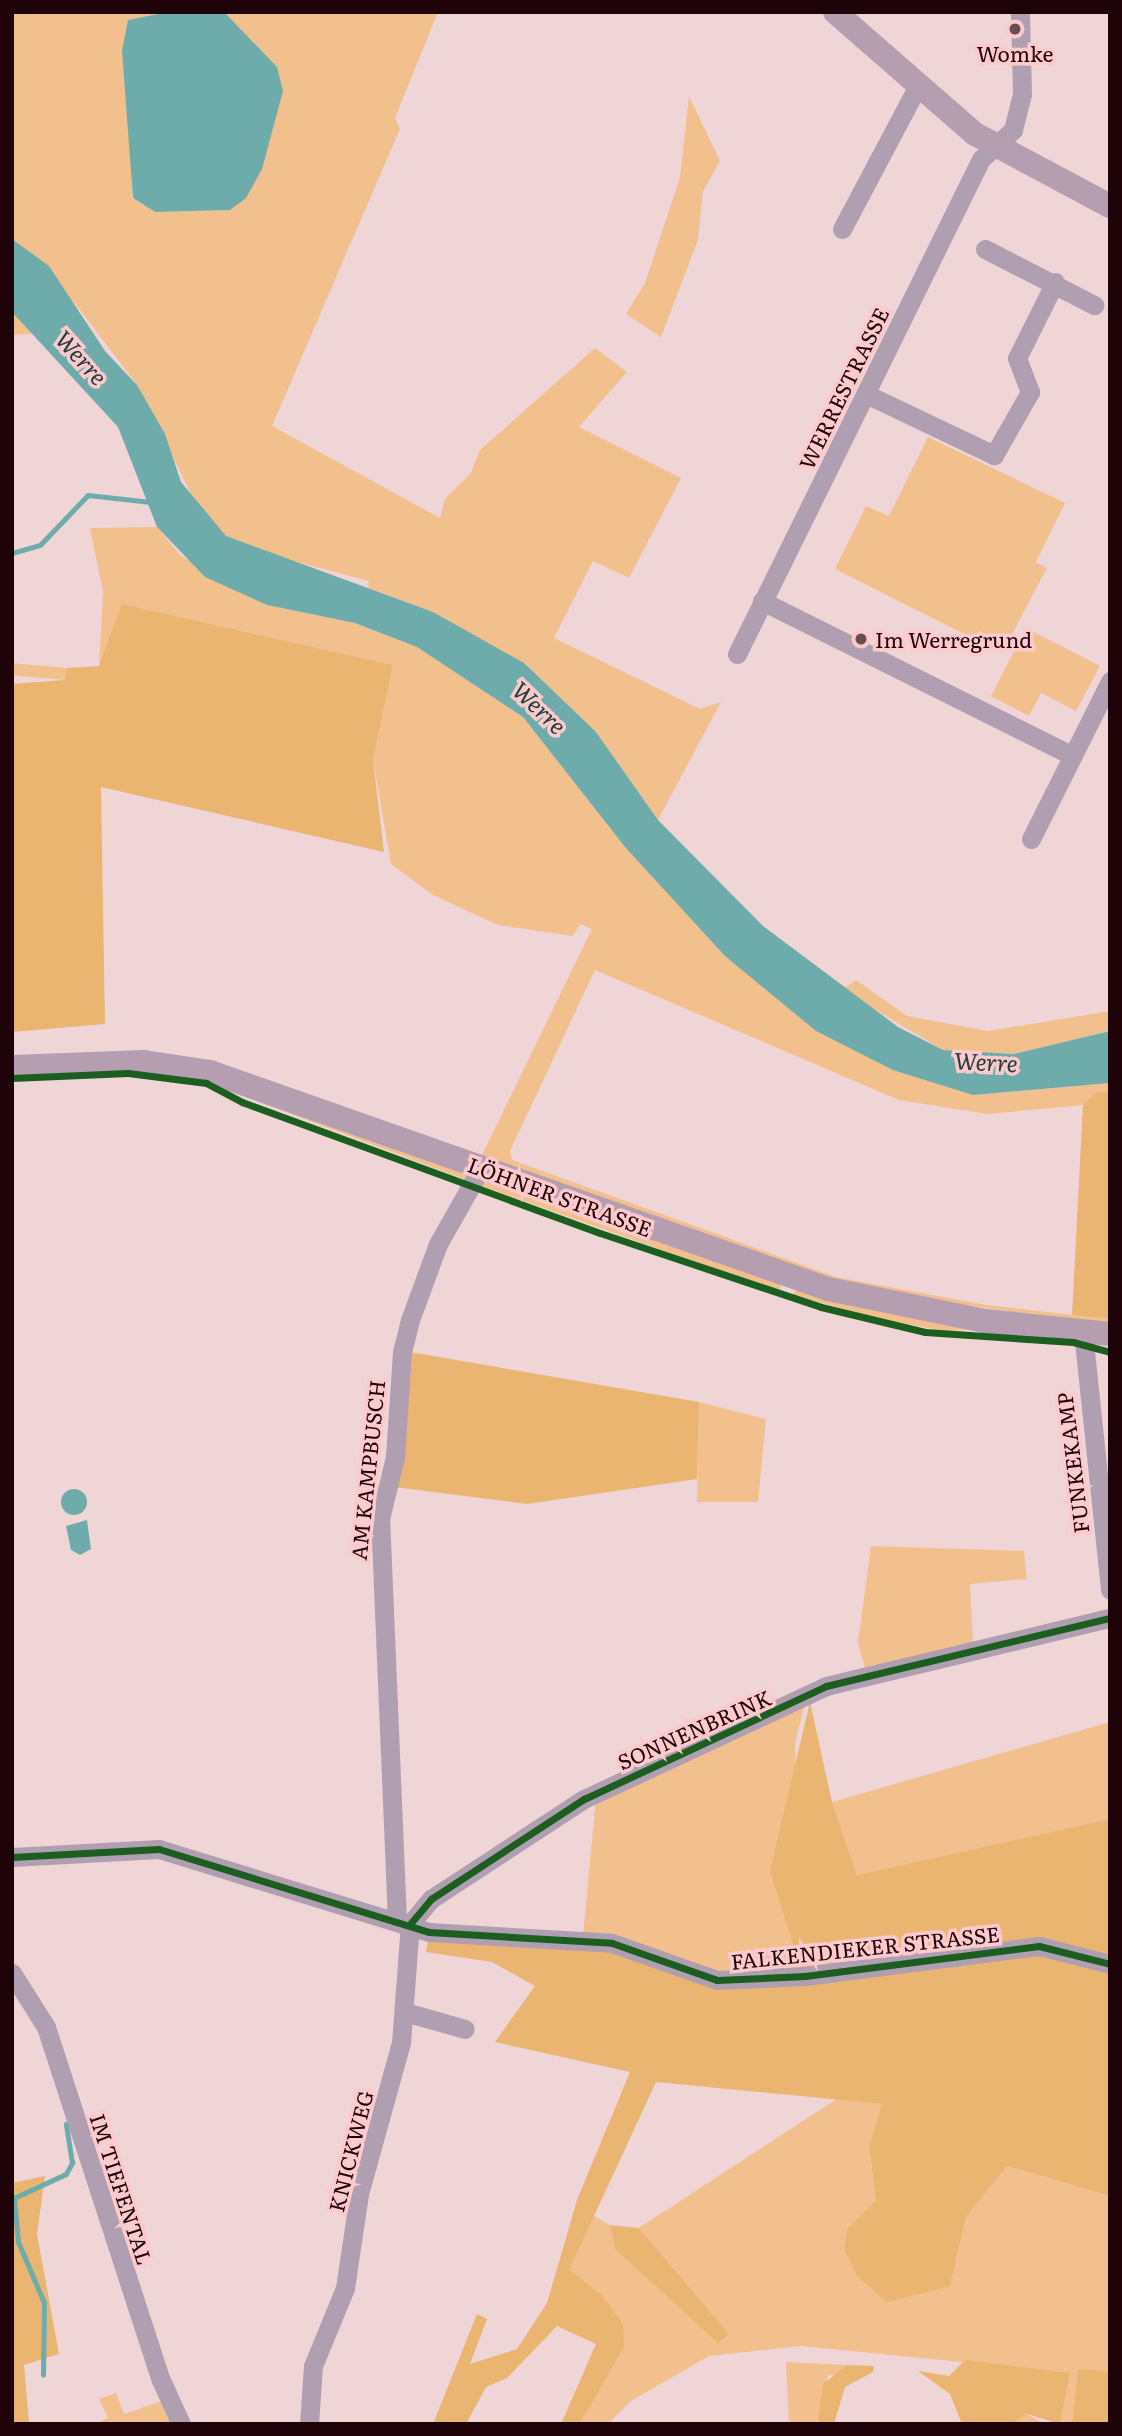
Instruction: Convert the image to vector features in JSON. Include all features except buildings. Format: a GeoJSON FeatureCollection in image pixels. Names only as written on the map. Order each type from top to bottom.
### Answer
{"type":"FeatureCollection","features":[{"type":"Feature","properties":{"kind":"main road"},"geometry":{"type":"LineString","coordinates":[[835,12],[916,89],[997,149],[1110,205]]}},
{"type":"Feature","properties":{"kind":"main road","name":"LÖHNER STRASSE"},"geometry":{"type":"LineString","coordinates":[[12,1067],[127,1062],[186,1067],[828,1289],[972,1318],[1110,1334]]}},
{"type":"Feature","properties":{"kind":"street"},"geometry":{"type":"LineString","coordinates":[[997,149],[1013,130],[1022,94],[1020,12]]}},
{"type":"Feature","properties":{"kind":"street"},"geometry":{"type":"LineString","coordinates":[[842,229],[916,89]]}},
{"type":"Feature","properties":{"kind":"street","name":"WERRESTRASSE"},"geometry":{"type":"LineString","coordinates":[[737,654],[981,159],[997,149]]}},
{"type":"Feature","properties":{"kind":"street"},"geometry":{"type":"LineString","coordinates":[[985,249],[1055,282],[1094,305]]}},
{"type":"Feature","properties":{"kind":"street"},"geometry":{"type":"LineString","coordinates":[[866,394],[994,455],[1030,392],[1017,358],[1055,282]]}},
{"type":"Feature","properties":{"kind":"street"},"geometry":{"type":"LineString","coordinates":[[762,601],[1073,756]]}},
{"type":"Feature","properties":{"kind":"street"},"geometry":{"type":"LineString","coordinates":[[1031,839],[1110,681]]}},
{"type":"Feature","properties":{"kind":"street","name":"AM KAMPBUSCH"},"geometry":{"type":"LineString","coordinates":[[403,1923],[380,1519],[395,1457],[401,1361],[410,1320],[438,1244],[481,1168]]}},
{"type":"Feature","properties":{"kind":"street","name":"FUNKEKAMP"},"geometry":{"type":"LineString","coordinates":[[1083,1332],[1110,1590]]}},
{"type":"Feature","properties":{"kind":"street","name":"SONNENBRINK"},"geometry":{"type":"LineString","coordinates":[[403,1923],[431,1899],[584,1799],[826,1686],[1110,1618]]}},
{"type":"Feature","properties":{"kind":"street","name":"FALKENDIEKER STRASSE"},"geometry":{"type":"LineString","coordinates":[[12,1857],[159,1849],[429,1932],[612,1943],[734,1982],[1039,1946],[1110,1964]]}},
{"type":"Feature","properties":{"kind":"street","name":"KNICKWEG"},"geometry":{"type":"LineString","coordinates":[[309,2424],[313,2366],[345,2288],[359,2194],[405,2012],[403,1923]]}},
{"type":"Feature","properties":{"kind":"street","name":"IM TIEFENTAL"},"geometry":{"type":"LineString","coordinates":[[12,1973],[46,2027],[161,2380],[181,2424]]}},
{"type":"Feature","properties":{"kind":"street"},"geometry":{"type":"LineString","coordinates":[[405,2012],[465,2029]]}},
{"type":"Feature","properties":{"kind":"shaded area"},"geometry":{"type":"Polygon","coordinates":[[[12,12],[168,12],[129,20],[132,198],[155,212],[230,210],[226,14],[193,12],[438,12],[395,118],[400,129],[272,426],[440,518],[445,499],[471,473],[480,450],[595,348],[627,372],[579,427],[681,478],[629,578],[593,561],[554,638],[700,709],[721,702],[658,820],[596,732],[433,612],[368,588],[369,581],[256,551],[226,536],[196,504],[137,385],[77,306],[12,239],[12,12]]]}},
{"type":"Feature","properties":{"kind":"shaded area"},"geometry":{"type":"Polygon","coordinates":[[[689,96],[720,161],[703,191],[698,240],[661,337],[626,314],[645,283],[680,177],[689,96]]]}},
{"type":"Feature","properties":{"kind":"shaded area"},"geometry":{"type":"Polygon","coordinates":[[[12,312],[37,333],[12,335],[12,312]]]}},
{"type":"Feature","properties":{"kind":"shaded area"},"geometry":{"type":"Polygon","coordinates":[[[928,437],[1065,503],[1036,562],[1047,568],[1002,653],[835,569],[866,506],[889,516],[928,437]]]}},
{"type":"Feature","properties":{"kind":"shaded area"},"geometry":{"type":"Polygon","coordinates":[[[157,527],[180,555],[267,605],[355,623],[417,647],[523,717],[625,847],[973,1095],[1110,1083],[1110,1091],[1095,1093],[1083,1105],[988,1114],[899,1100],[595,970],[510,1151],[512,1160],[836,1277],[986,1305],[1110,1319],[1110,1326],[854,1289],[480,1159],[592,929],[580,924],[573,936],[498,925],[433,895],[391,864],[373,759],[393,665],[134,607],[99,666],[103,592],[90,528],[157,527]]]}},
{"type":"Feature","properties":{"kind":"shaded area"},"geometry":{"type":"Polygon","coordinates":[[[122,604],[393,665],[373,759],[384,852],[101,787],[105,1024],[12,1032],[12,684],[65,680],[67,668],[99,666],[122,604]]]}},
{"type":"Feature","properties":{"kind":"shaded area"},"geometry":{"type":"Polygon","coordinates":[[[1026,628],[1100,666],[1076,711],[1041,693],[1029,716],[991,696],[1026,628]]]}},
{"type":"Feature","properties":{"kind":"shaded area"},"geometry":{"type":"Polygon","coordinates":[[[12,663],[67,668],[66,680],[12,675],[12,663]]]}},
{"type":"Feature","properties":{"kind":"shaded area"},"geometry":{"type":"Polygon","coordinates":[[[856,980],[907,1016],[988,1031],[1110,1011],[1110,1031],[1014,1054],[943,1050],[842,990],[856,980]]]}},
{"type":"Feature","properties":{"kind":"shaded area"},"geometry":{"type":"Polygon","coordinates":[[[1110,1091],[1110,1319],[1072,1315],[1083,1105],[1095,1093],[1110,1091]]]}},
{"type":"Feature","properties":{"kind":"shaded area"},"geometry":{"type":"Polygon","coordinates":[[[233,1092],[466,1174],[466,1177],[464,1179],[233,1092]]]}},
{"type":"Feature","properties":{"kind":"shaded area"},"geometry":{"type":"Polygon","coordinates":[[[484,1181],[780,1284],[781,1292],[479,1185],[484,1181]]]}},
{"type":"Feature","properties":{"kind":"shaded area"},"geometry":{"type":"Polygon","coordinates":[[[799,1287],[973,1329],[943,1331],[881,1319],[792,1295],[799,1287]]]}},
{"type":"Feature","properties":{"kind":"shaded area"},"geometry":{"type":"Polygon","coordinates":[[[410,1352],[699,1402],[697,1479],[527,1504],[394,1487],[410,1352]]]}},
{"type":"Feature","properties":{"kind":"shaded area"},"geometry":{"type":"Polygon","coordinates":[[[699,1402],[766,1419],[758,1502],[697,1502],[699,1402]]]}},
{"type":"Feature","properties":{"kind":"shaded area"},"geometry":{"type":"Polygon","coordinates":[[[871,1546],[1024,1551],[1027,1579],[970,1584],[973,1642],[865,1668],[858,1642],[871,1546]]]}},
{"type":"Feature","properties":{"kind":"shaded area"},"geometry":{"type":"Polygon","coordinates":[[[810,1702],[832,1802],[857,1875],[1110,1819],[1110,2196],[1007,2166],[966,2217],[950,2286],[887,2302],[857,2276],[844,2250],[847,2229],[876,2200],[869,2146],[882,2104],[656,2082],[569,2270],[602,2295],[623,2324],[624,2347],[589,2408],[578,2424],[561,2424],[596,2344],[557,2326],[507,2378],[486,2387],[466,2424],[433,2424],[477,2314],[487,2319],[470,2364],[517,2349],[547,2303],[577,2200],[630,2072],[495,2042],[535,1986],[492,1962],[426,1952],[429,1936],[610,1950],[716,1986],[805,1982],[770,1871],[810,1702]]]}},
{"type":"Feature","properties":{"kind":"shaded area"},"geometry":{"type":"Polygon","coordinates":[[[805,1703],[795,1743],[805,1983],[752,1987],[582,1947],[596,1798],[805,1703]]]}},
{"type":"Feature","properties":{"kind":"shaded area"},"geometry":{"type":"Polygon","coordinates":[[[1110,1722],[1110,1819],[857,1875],[832,1802],[1110,1722]]]}},
{"type":"Feature","properties":{"kind":"shaded area"},"geometry":{"type":"Polygon","coordinates":[[[838,2098],[882,2104],[869,2146],[876,2200],[847,2229],[844,2250],[857,2276],[950,2286],[966,2217],[1007,2166],[1110,2196],[1110,2371],[1078,2369],[1072,2424],[1060,2424],[1070,2373],[801,2346],[709,2356],[631,2401],[608,2424],[578,2424],[624,2347],[569,2270],[590,2214],[610,2225],[615,2249],[728,2333],[639,2228],[838,2098]]]}},
{"type":"Feature","properties":{"kind":"shaded area"},"geometry":{"type":"Polygon","coordinates":[[[45,2176],[37,2234],[59,2354],[24,2365],[29,2422],[12,2424],[12,2183],[45,2176]]]}},
{"type":"Feature","properties":{"kind":"shaded area"},"geometry":{"type":"Polygon","coordinates":[[[610,2225],[639,2228],[729,2334],[718,2343],[615,2249],[610,2225]]]}},
{"type":"Feature","properties":{"kind":"shaded area"},"geometry":{"type":"Polygon","coordinates":[[[965,2360],[1070,2373],[1060,2424],[1027,2414],[1012,2424],[962,2424],[950,2394],[918,2371],[949,2376],[965,2360]]]}},
{"type":"Feature","properties":{"kind":"shaded area"},"geometry":{"type":"Polygon","coordinates":[[[786,2362],[847,2365],[840,2376],[828,2375],[818,2424],[789,2424],[786,2362]]]}},
{"type":"Feature","properties":{"kind":"shaded area"},"geometry":{"type":"Polygon","coordinates":[[[847,2365],[874,2366],[873,2372],[845,2387],[834,2424],[818,2424],[823,2384],[847,2365]]]}},
{"type":"Feature","properties":{"kind":"shaded area"},"geometry":{"type":"Polygon","coordinates":[[[1078,2369],[1110,2371],[1110,2424],[1072,2424],[1078,2369]]]}},
{"type":"Feature","properties":{"kind":"shaded area"},"geometry":{"type":"Polygon","coordinates":[[[116,2393],[124,2414],[162,2401],[175,2424],[94,2424],[108,2418],[99,2399],[116,2393]]]}},
{"type":"Feature","properties":{"kind":"shaded area"},"geometry":{"type":"Polygon","coordinates":[[[1027,2414],[1044,2424],[1012,2424],[1027,2414]]]}},
{"type":"Feature","properties":{"kind":"water"},"geometry":{"type":"Polygon","coordinates":[[[168,12],[226,14],[277,67],[283,91],[262,169],[246,198],[230,210],[155,212],[133,198],[122,51],[128,20],[168,12]]]}},
{"type":"Feature","properties":{"kind":"water","name":"Werre"},"geometry":{"type":"Polygon","coordinates":[[[12,239],[49,266],[105,351],[137,385],[165,434],[181,482],[226,536],[433,612],[524,663],[596,732],[658,820],[763,926],[898,1027],[943,1050],[1014,1054],[1110,1031],[1110,1083],[973,1095],[893,1070],[816,1031],[725,956],[625,847],[523,717],[417,647],[355,623],[267,605],[205,577],[157,527],[118,427],[12,312],[12,239]]]}},
{"type":"Feature","properties":{"kind":"water"},"geometry":{"type":"Polygon","coordinates":[[[74,1489],[83,1493],[87,1502],[83,1511],[74,1515],[65,1511],[61,1502],[65,1493],[74,1489]]]}},
{"type":"Feature","properties":{"kind":"water"},"geometry":{"type":"Polygon","coordinates":[[[87,1520],[91,1549],[80,1555],[71,1550],[66,1526],[87,1520]]]}},
{"type":"Feature","properties":{"kind":"waterway"},"geometry":{"type":"LineString","coordinates":[[12,553],[40,545],[88,495],[151,502]]}},
{"type":"Feature","properties":{"kind":"waterway"},"geometry":{"type":"LineString","coordinates":[[43,2375],[44,2303],[18,2242],[14,2198],[66,2174],[72,2163],[66,2124]]}},
{"type":"Feature","properties":{"kind":"cycle path"},"geometry":{"type":"LineString","coordinates":[[12,1078],[128,1073],[206,1083],[242,1102],[600,1233],[821,1307],[925,1332],[1073,1342],[1110,1352]]}},
{"type":"Feature","properties":{"kind":"cycle path"},"geometry":{"type":"LineString","coordinates":[[410,1924],[431,1899],[584,1799],[826,1686],[1110,1618]]}},
{"type":"Feature","properties":{"kind":"cycle path"},"geometry":{"type":"LineString","coordinates":[[12,1857],[159,1849],[429,1932],[612,1943],[717,1980],[805,1976],[1039,1946],[1110,1964]]}},
{"type":"Feature","properties":{"kind":"place","name":"Womke"},"geometry":{"type":"Point","coordinates":[1015,29]}},
{"type":"Feature","properties":{"kind":"place","name":"Im Werregrund"},"geometry":{"type":"Point","coordinates":[861,639]}}]}
